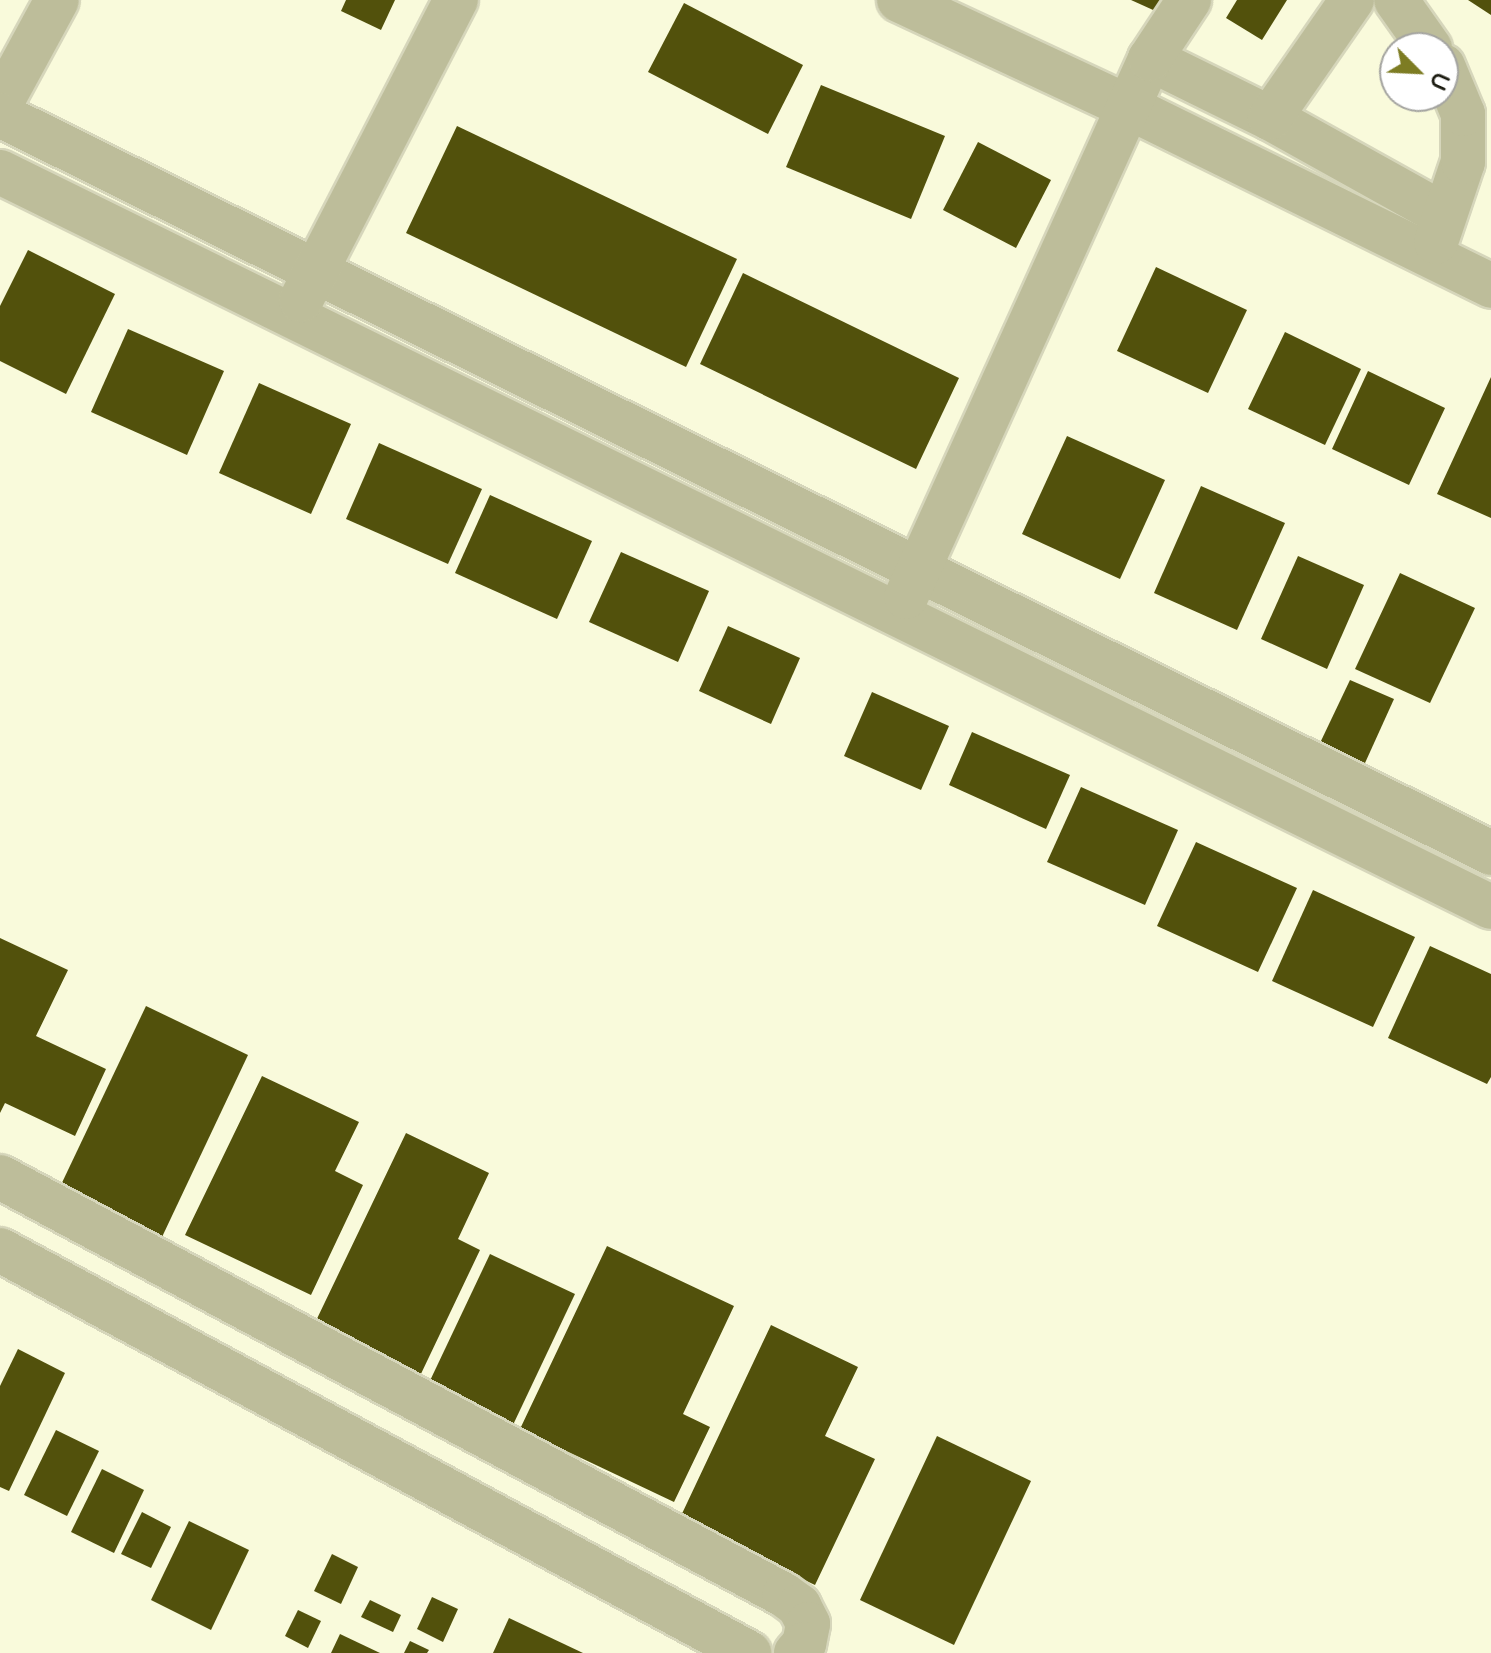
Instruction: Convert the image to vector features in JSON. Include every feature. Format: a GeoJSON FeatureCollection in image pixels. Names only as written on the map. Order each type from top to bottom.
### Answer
{"type":"FeatureCollection","features":[{"type":"Feature","properties":{"kind":"street"},"geometry":{"type":"LineString","coordinates":[[0,105],[57,0]]}},
{"type":"Feature","properties":{"kind":"street"},"geometry":{"type":"LineString","coordinates":[[292,316],[316,275],[456,0]]}},
{"type":"Feature","properties":{"kind":"street"},"geometry":{"type":"LineString","coordinates":[[899,0],[1128,107],[1432,257],[1489,280]]}},
{"type":"Feature","properties":{"kind":"street"},"geometry":{"type":"LineString","coordinates":[[900,614],[916,572],[1150,59],[1189,0]]}},
{"type":"Feature","properties":{"kind":"street"},"geometry":{"type":"LineString","coordinates":[[1270,118],[1352,0]]}},
{"type":"Feature","properties":{"kind":"street"},"geometry":{"type":"LineString","coordinates":[[1396,0],[1419,32]]}},
{"type":"Feature","properties":{"kind":"street"},"geometry":{"type":"LineString","coordinates":[[1150,59],[1270,118],[1444,215]]}},
{"type":"Feature","properties":{"kind":"street"},"geometry":{"type":"LineString","coordinates":[[1432,257],[1463,162],[1463,114],[1459,104]]}},
{"type":"Feature","properties":{"kind":"street"},"geometry":{"type":"LineString","coordinates":[[0,115],[916,572],[1491,853]]}},
{"type":"Feature","properties":{"kind":"street"},"geometry":{"type":"LineString","coordinates":[[0,172],[1491,907]]}},
{"type":"Feature","properties":{"kind":"street"},"geometry":{"type":"LineString","coordinates":[[1216,772],[1235,728]]}},
{"type":"Feature","properties":{"kind":"street"},"geometry":{"type":"LineString","coordinates":[[0,1177],[784,1595],[799,1606],[808,1624],[804,1644],[796,1653]]}},
{"type":"Feature","properties":{"kind":"street"},"geometry":{"type":"LineString","coordinates":[[86,1296],[115,1238]]}},
{"type":"Feature","properties":{"kind":"street"},"geometry":{"type":"LineString","coordinates":[[0,1250],[749,1653]]}},
{"type":"Feature","properties":{"kind":"street"},"geometry":{"type":"LineString","coordinates":[[157,1334],[187,1277]]}},
{"type":"Feature","properties":{"kind":"building"},"geometry":{"type":"Polygon","coordinates":[[[346,0],[395,0],[381,30],[341,11],[346,0]]]}},
{"type":"Feature","properties":{"kind":"building"},"geometry":{"type":"Polygon","coordinates":[[[1131,0],[1168,0],[1162,14],[1131,0]]]}},
{"type":"Feature","properties":{"kind":"building"},"geometry":{"type":"Polygon","coordinates":[[[1237,0],[1287,0],[1262,40],[1226,18],[1237,0]]]}},
{"type":"Feature","properties":{"kind":"building"},"geometry":{"type":"Polygon","coordinates":[[[1468,0],[1491,0],[1491,15],[1468,0]]]}},
{"type":"Feature","properties":{"kind":"building"},"geometry":{"type":"Polygon","coordinates":[[[684,3],[803,65],[768,134],[648,72],[684,3]]]}},
{"type":"Feature","properties":{"kind":"building"},"geometry":{"type":"Polygon","coordinates":[[[821,85],[945,136],[911,219],[786,167],[821,85]]]}},
{"type":"Feature","properties":{"kind":"building"},"geometry":{"type":"Polygon","coordinates":[[[457,126],[737,259],[686,367],[406,233],[457,126]]]}},
{"type":"Feature","properties":{"kind":"building"},"geometry":{"type":"Polygon","coordinates":[[[978,142],[1051,180],[1016,248],[943,210],[978,142]]]}},
{"type":"Feature","properties":{"kind":"building"},"geometry":{"type":"Polygon","coordinates":[[[28,250],[115,294],[66,394],[0,361],[0,306],[28,250]]]}},
{"type":"Feature","properties":{"kind":"building"},"geometry":{"type":"Polygon","coordinates":[[[1156,267],[1247,310],[1208,393],[1117,351],[1156,267]]]}},
{"type":"Feature","properties":{"kind":"building"},"geometry":{"type":"Polygon","coordinates":[[[743,273],[959,378],[916,469],[700,364],[743,273]]]}},
{"type":"Feature","properties":{"kind":"building"},"geometry":{"type":"Polygon","coordinates":[[[128,329],[224,371],[187,455],[91,412],[128,329]]]}},
{"type":"Feature","properties":{"kind":"building"},"geometry":{"type":"Polygon","coordinates":[[[1285,332],[1361,369],[1325,445],[1248,409],[1285,332]]]}},
{"type":"Feature","properties":{"kind":"building"},"geometry":{"type":"Polygon","coordinates":[[[1368,371],[1445,408],[1409,485],[1332,449],[1368,371]]]}},
{"type":"Feature","properties":{"kind":"building"},"geometry":{"type":"Polygon","coordinates":[[[1491,377],[1491,518],[1437,494],[1491,377]]]}},
{"type":"Feature","properties":{"kind":"building"},"geometry":{"type":"Polygon","coordinates":[[[259,383],[351,424],[311,514],[219,473],[259,383]]]}},
{"type":"Feature","properties":{"kind":"building"},"geometry":{"type":"Polygon","coordinates":[[[1067,436],[1165,480],[1120,579],[1022,534],[1067,436]]]}},
{"type":"Feature","properties":{"kind":"building"},"geometry":{"type":"Polygon","coordinates":[[[379,443],[482,489],[448,564],[346,519],[379,443]]]}},
{"type":"Feature","properties":{"kind":"building"},"geometry":{"type":"Polygon","coordinates":[[[1201,486],[1285,523],[1237,630],[1154,593],[1201,486]]]}},
{"type":"Feature","properties":{"kind":"building"},"geometry":{"type":"Polygon","coordinates":[[[490,495],[592,541],[557,619],[455,573],[490,495]]]}},
{"type":"Feature","properties":{"kind":"building"},"geometry":{"type":"Polygon","coordinates":[[[621,552],[709,591],[678,662],[589,622],[621,552]]]}},
{"type":"Feature","properties":{"kind":"building"},"geometry":{"type":"Polygon","coordinates":[[[1298,556],[1364,585],[1327,669],[1261,639],[1298,556]]]}},
{"type":"Feature","properties":{"kind":"building"},"geometry":{"type":"Polygon","coordinates":[[[1400,573],[1475,608],[1430,703],[1355,669],[1400,573]]]}},
{"type":"Feature","properties":{"kind":"building"},"geometry":{"type":"Polygon","coordinates":[[[728,626],[800,658],[771,724],[699,691],[728,626]]]}},
{"type":"Feature","properties":{"kind":"building"},"geometry":{"type":"Polygon","coordinates":[[[1350,680],[1394,699],[1365,763],[1320,743],[1350,680]]]}},
{"type":"Feature","properties":{"kind":"building"},"geometry":{"type":"Polygon","coordinates":[[[872,692],[949,726],[921,790],[844,756],[872,692]]]}},
{"type":"Feature","properties":{"kind":"building"},"geometry":{"type":"Polygon","coordinates":[[[972,732],[1070,775],[1046,829],[949,785],[972,732]]]}},
{"type":"Feature","properties":{"kind":"building"},"geometry":{"type":"Polygon","coordinates":[[[1081,787],[1178,830],[1145,905],[1047,862],[1081,787]]]}},
{"type":"Feature","properties":{"kind":"building"},"geometry":{"type":"Polygon","coordinates":[[[1196,842],[1297,888],[1258,972],[1157,926],[1196,842]]]}},
{"type":"Feature","properties":{"kind":"building"},"geometry":{"type":"Polygon","coordinates":[[[1313,890],[1415,937],[1373,1027],[1272,981],[1313,890]]]}},
{"type":"Feature","properties":{"kind":"building"},"geometry":{"type":"Polygon","coordinates":[[[0,938],[68,970],[36,1036],[106,1069],[75,1136],[5,1103],[0,1113],[0,938]]]}},
{"type":"Feature","properties":{"kind":"building"},"geometry":{"type":"Polygon","coordinates":[[[1430,946],[1491,974],[1491,1077],[1487,1084],[1388,1038],[1430,946]]]}},
{"type":"Feature","properties":{"kind":"building"},"geometry":{"type":"Polygon","coordinates":[[[146,1006],[248,1055],[162,1237],[59,1189],[146,1006]]]}},
{"type":"Feature","properties":{"kind":"building"},"geometry":{"type":"Polygon","coordinates":[[[262,1076],[359,1122],[335,1171],[363,1185],[311,1295],[185,1235],[262,1076]]]}},
{"type":"Feature","properties":{"kind":"building"},"geometry":{"type":"Polygon","coordinates":[[[406,1133],[489,1173],[458,1239],[480,1250],[419,1378],[313,1327],[406,1133]]]}},
{"type":"Feature","properties":{"kind":"building"},"geometry":{"type":"Polygon","coordinates":[[[607,1246],[734,1306],[683,1414],[710,1427],[674,1502],[520,1429],[607,1246]]]}},
{"type":"Feature","properties":{"kind":"building"},"geometry":{"type":"Polygon","coordinates":[[[490,1254],[575,1294],[512,1427],[427,1387],[490,1254]]]}},
{"type":"Feature","properties":{"kind":"building"},"geometry":{"type":"Polygon","coordinates":[[[771,1325],[858,1367],[825,1436],[875,1459],[815,1585],[679,1520],[771,1325]]]}},
{"type":"Feature","properties":{"kind":"building"},"geometry":{"type":"Polygon","coordinates":[[[18,1349],[65,1373],[9,1491],[0,1487],[0,1386],[18,1349]]]}},
{"type":"Feature","properties":{"kind":"building"},"geometry":{"type":"Polygon","coordinates":[[[56,1430],[99,1451],[67,1516],[24,1495],[56,1430]]]}},
{"type":"Feature","properties":{"kind":"building"},"geometry":{"type":"Polygon","coordinates":[[[937,1436],[1031,1481],[954,1645],[860,1600],[937,1436]]]}},
{"type":"Feature","properties":{"kind":"building"},"geometry":{"type":"Polygon","coordinates":[[[102,1469],[144,1490],[114,1553],[71,1532],[102,1469]]]}},
{"type":"Feature","properties":{"kind":"building"},"geometry":{"type":"Polygon","coordinates":[[[142,1512],[171,1527],[151,1568],[121,1554],[142,1512]]]}},
{"type":"Feature","properties":{"kind":"building"},"geometry":{"type":"Polygon","coordinates":[[[189,1521],[249,1550],[211,1630],[151,1600],[189,1521]]]}},
{"type":"Feature","properties":{"kind":"building"},"geometry":{"type":"Polygon","coordinates":[[[332,1554],[358,1567],[341,1604],[314,1591],[332,1554]]]}},
{"type":"Feature","properties":{"kind":"building"},"geometry":{"type":"Polygon","coordinates":[[[432,1597],[458,1609],[443,1642],[417,1629],[432,1597]]]}},
{"type":"Feature","properties":{"kind":"building"},"geometry":{"type":"Polygon","coordinates":[[[370,1600],[401,1615],[393,1632],[361,1617],[370,1600]]]}},
{"type":"Feature","properties":{"kind":"building"},"geometry":{"type":"Polygon","coordinates":[[[298,1610],[321,1621],[308,1648],[285,1636],[298,1610]]]}},
{"type":"Feature","properties":{"kind":"building"},"geometry":{"type":"Polygon","coordinates":[[[509,1618],[583,1653],[493,1653],[509,1618]]]}},
{"type":"Feature","properties":{"kind":"building"},"geometry":{"type":"Polygon","coordinates":[[[340,1634],[380,1653],[331,1653],[340,1634]]]}},
{"type":"Feature","properties":{"kind":"building"},"geometry":{"type":"Polygon","coordinates":[[[410,1641],[429,1650],[427,1653],[404,1653],[410,1641]]]}}]}
